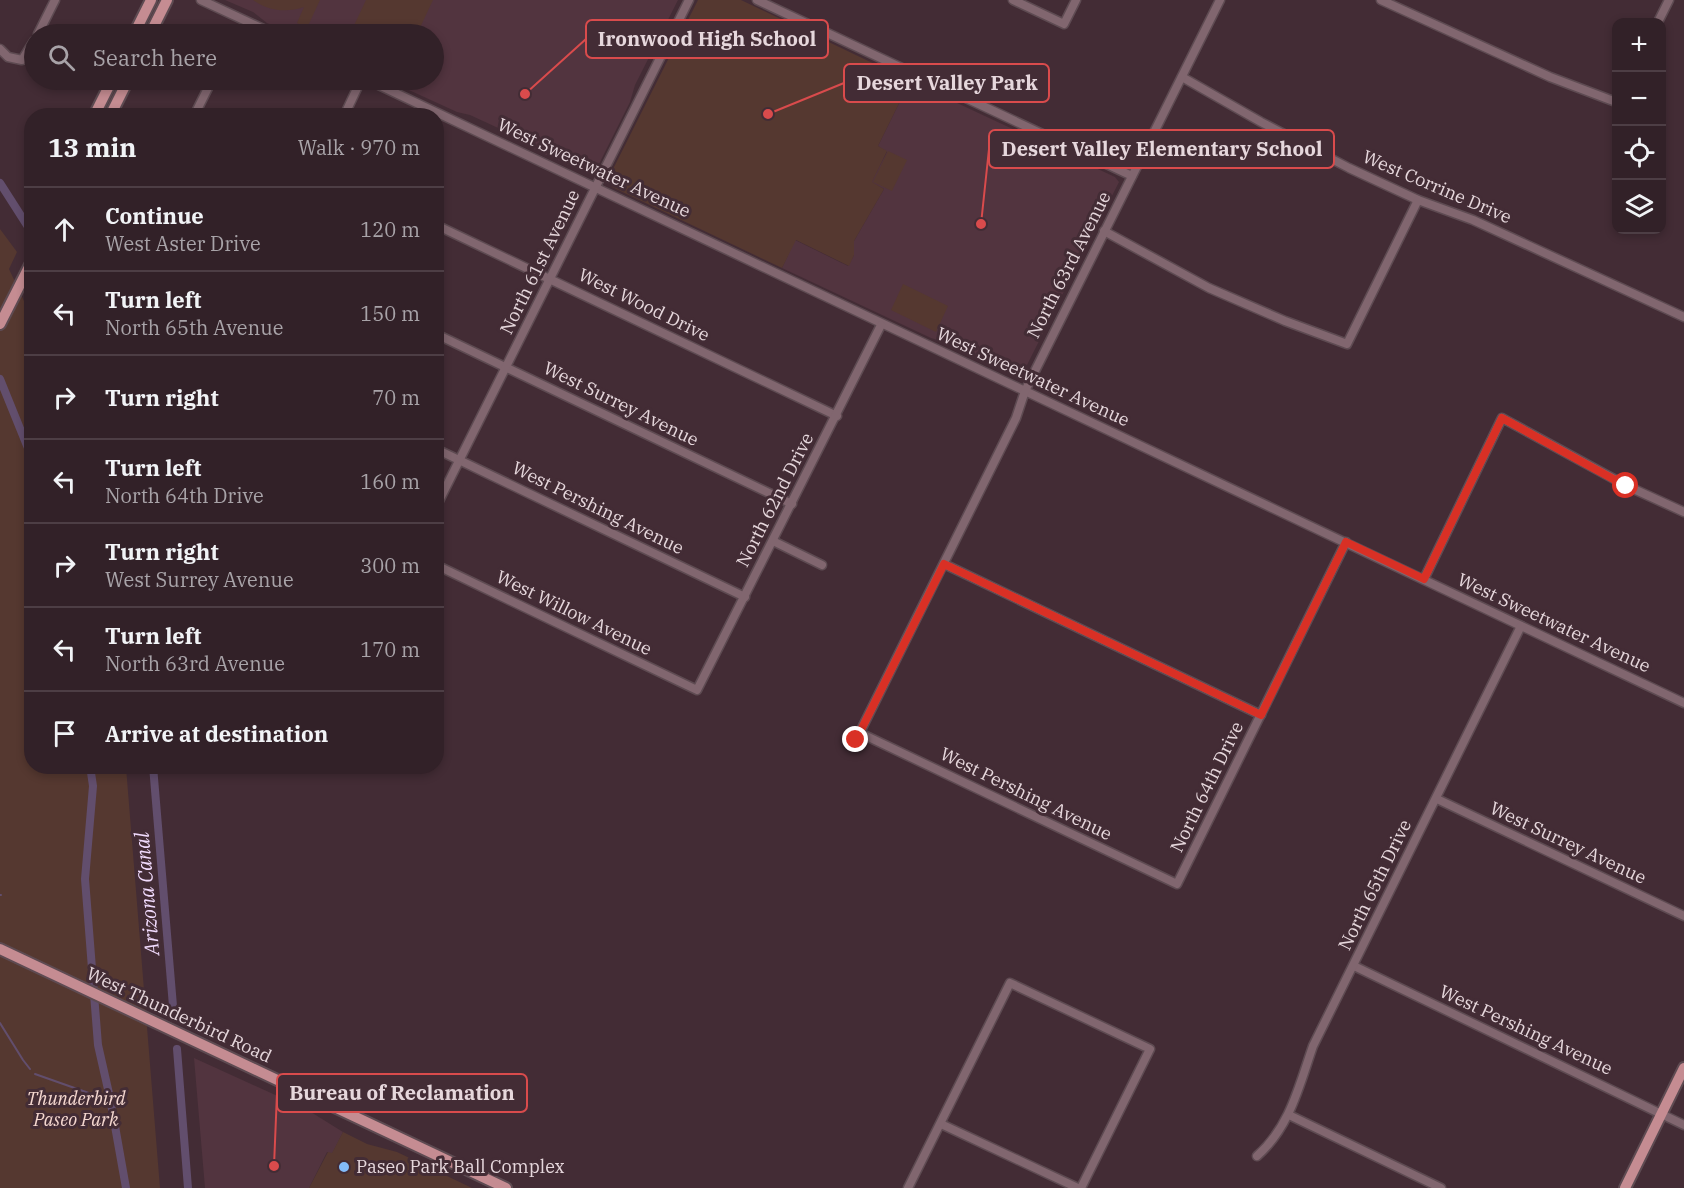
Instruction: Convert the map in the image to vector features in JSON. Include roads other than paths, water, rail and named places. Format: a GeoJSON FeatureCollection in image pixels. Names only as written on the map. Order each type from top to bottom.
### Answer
{"type":"FeatureCollection","features":[{"type":"Feature","properties":{"kind":"main road"},"geometry":{"type":"LineString","coordinates":[[139,24],[151,0]]}},
{"type":"Feature","properties":{"kind":"main road"},"geometry":{"type":"LineString","coordinates":[[155,24],[167,0]]}},
{"type":"Feature","properties":{"kind":"main road"},"geometry":{"type":"LineString","coordinates":[[98,108],[107,90]]}},
{"type":"Feature","properties":{"kind":"main road"},"geometry":{"type":"LineString","coordinates":[[114,108],[123,90]]}},
{"type":"Feature","properties":{"kind":"main road"},"geometry":{"type":"LineString","coordinates":[[0,324],[24,277]]}},
{"type":"Feature","properties":{"kind":"main road","name":"West Thunderbird Road"},"geometry":{"type":"LineString","coordinates":[[0,949],[506,1188]]}},
{"type":"Feature","properties":{"kind":"main road"},"geometry":{"type":"LineString","coordinates":[[1625,1188],[1684,1068]]}},
{"type":"Feature","properties":{"kind":"street"},"geometry":{"type":"LineString","coordinates":[[43,24],[55,0]]}},
{"type":"Feature","properties":{"kind":"street"},"geometry":{"type":"LineString","coordinates":[[201,0],[253,24]]}},
{"type":"Feature","properties":{"kind":"street","name":"North 61st Avenue"},"geometry":{"type":"LineString","coordinates":[[444,491],[689,0]]}},
{"type":"Feature","properties":{"kind":"street"},"geometry":{"type":"LineString","coordinates":[[757,0],[1132,176]]}},
{"type":"Feature","properties":{"kind":"street"},"geometry":{"type":"LineString","coordinates":[[1013,0],[1064,24],[1076,0]]}},
{"type":"Feature","properties":{"kind":"street","name":"North 63rd Avenue"},"geometry":{"type":"LineString","coordinates":[[858,736],[1016,418],[1024,391],[1220,0]]}},
{"type":"Feature","properties":{"kind":"street"},"geometry":{"type":"LineString","coordinates":[[1381,0],[1550,77],[1612,100]]}},
{"type":"Feature","properties":{"kind":"street"},"geometry":{"type":"LineString","coordinates":[[1660,18],[1669,0]]}},
{"type":"Feature","properties":{"kind":"street"},"geometry":{"type":"LineString","coordinates":[[0,49],[8,57],[22,60],[24,57]]}},
{"type":"Feature","properties":{"kind":"street","name":"West Corrine Drive"},"geometry":{"type":"LineString","coordinates":[[1182,77],[1349,168],[1418,200],[1473,220],[1684,317]]}},
{"type":"Feature","properties":{"kind":"street"},"geometry":{"type":"LineString","coordinates":[[200,108],[207,90]]}},
{"type":"Feature","properties":{"kind":"street"},"geometry":{"type":"LineString","coordinates":[[348,108],[356,90]]}},
{"type":"Feature","properties":{"kind":"street","name":"West Sweetwater Avenue"},"geometry":{"type":"LineString","coordinates":[[389,90],[427,108]]}},
{"type":"Feature","properties":{"kind":"street","name":"West Sweetwater Avenue"},"geometry":{"type":"LineString","coordinates":[[444,116],[881,325],[1684,703]]}},
{"type":"Feature","properties":{"kind":"street"},"geometry":{"type":"LineString","coordinates":[[1104,231],[1209,288],[1285,321],[1347,344],[1418,200]]}},
{"type":"Feature","properties":{"kind":"street","name":"West Wood Drive"},"geometry":{"type":"LineString","coordinates":[[444,229],[837,416]]}},
{"type":"Feature","properties":{"kind":"street","name":"North 62nd Drive"},"geometry":{"type":"LineString","coordinates":[[697,690],[881,325]]}},
{"type":"Feature","properties":{"kind":"street","name":"West Surrey Avenue"},"geometry":{"type":"LineString","coordinates":[[444,338],[792,504]]}},
{"type":"Feature","properties":{"kind":"street"},"geometry":{"type":"LineString","coordinates":[[1424,579],[1502,418],[1626,486],[1684,512]]}},
{"type":"Feature","properties":{"kind":"street","name":"West Pershing Avenue"},"geometry":{"type":"LineString","coordinates":[[444,453],[745,597]]}},
{"type":"Feature","properties":{"kind":"street"},"geometry":{"type":"LineString","coordinates":[[773,541],[822,565]]}},
{"type":"Feature","properties":{"kind":"street","name":"North 64th Drive"},"geometry":{"type":"LineString","coordinates":[[1178,884],[1346,542]]}},
{"type":"Feature","properties":{"kind":"street"},"geometry":{"type":"LineString","coordinates":[[944,564],[1261,715]]}},
{"type":"Feature","properties":{"kind":"street","name":"West Willow Avenue"},"geometry":{"type":"LineString","coordinates":[[444,569],[697,690]]}},
{"type":"Feature","properties":{"kind":"street","name":"North 65th Drive"},"geometry":{"type":"LineString","coordinates":[[1257,1156],[1277,1135],[1289,1115],[1313,1046],[1521,626]]}},
{"type":"Feature","properties":{"kind":"street","name":"West Pershing Avenue"},"geometry":{"type":"LineString","coordinates":[[858,736],[1178,884]]}},
{"type":"Feature","properties":{"kind":"street","name":"West Surrey Avenue"},"geometry":{"type":"LineString","coordinates":[[1437,799],[1684,916]]}},
{"type":"Feature","properties":{"kind":"street","name":"West Pershing Avenue"},"geometry":{"type":"LineString","coordinates":[[1354,966],[1684,1125]]}},
{"type":"Feature","properties":{"kind":"street"},"geometry":{"type":"LineString","coordinates":[[908,1188],[1010,983],[1150,1048],[1079,1188],[941,1124]]}},
{"type":"Feature","properties":{"kind":"street"},"geometry":{"type":"LineString","coordinates":[[1289,1115],[1441,1188]]}},
{"type":"Feature","properties":{"kind":"waterway","name":"Arizona Canal"},"geometry":{"type":"LineString","coordinates":[[0,183],[24,220]]}},
{"type":"Feature","properties":{"kind":"waterway"},"geometry":{"type":"LineString","coordinates":[[0,379],[24,438]]}},
{"type":"Feature","properties":{"kind":"waterway"},"geometry":{"type":"LineString","coordinates":[[91,774],[93,786],[85,879],[98,1045],[126,1188]]}},
{"type":"Feature","properties":{"kind":"waterway","name":"Arizona Canal"},"geometry":{"type":"LineString","coordinates":[[154,774],[174,1018]]}},
{"type":"Feature","properties":{"kind":"waterway"},"geometry":{"type":"LineString","coordinates":[[0,1023],[30,1069]]}},
{"type":"Feature","properties":{"kind":"waterway"},"geometry":{"type":"LineString","coordinates":[[177,1049],[188,1188]]}},
{"type":"Feature","properties":{"kind":"waterway"},"geometry":{"type":"LineString","coordinates":[[35,1074],[100,1097],[110,1098]]}},
{"type":"Feature","properties":{"kind":"place","name":"Ironwood High School"},"geometry":{"type":"Point","coordinates":[525,94]}},
{"type":"Feature","properties":{"kind":"place","name":"Desert Valley Park"},"geometry":{"type":"Point","coordinates":[768,114]}},
{"type":"Feature","properties":{"kind":"place","name":"Desert Valley Elementary School"},"geometry":{"type":"Point","coordinates":[981,224]}},
{"type":"Feature","properties":{"kind":"place","name":"Bureau of Reclamation"},"geometry":{"type":"Point","coordinates":[274,1166]}},
{"type":"Feature","properties":{"kind":"place","name":"Paseo Park Ball Complex"},"geometry":{"type":"Point","coordinates":[344,1167]}},
{"type":"Feature","properties":{"kind":"park label","name":"Thunderbird Paseo Park"},"geometry":{"type":"Point","coordinates":[76,1109]}}]}
